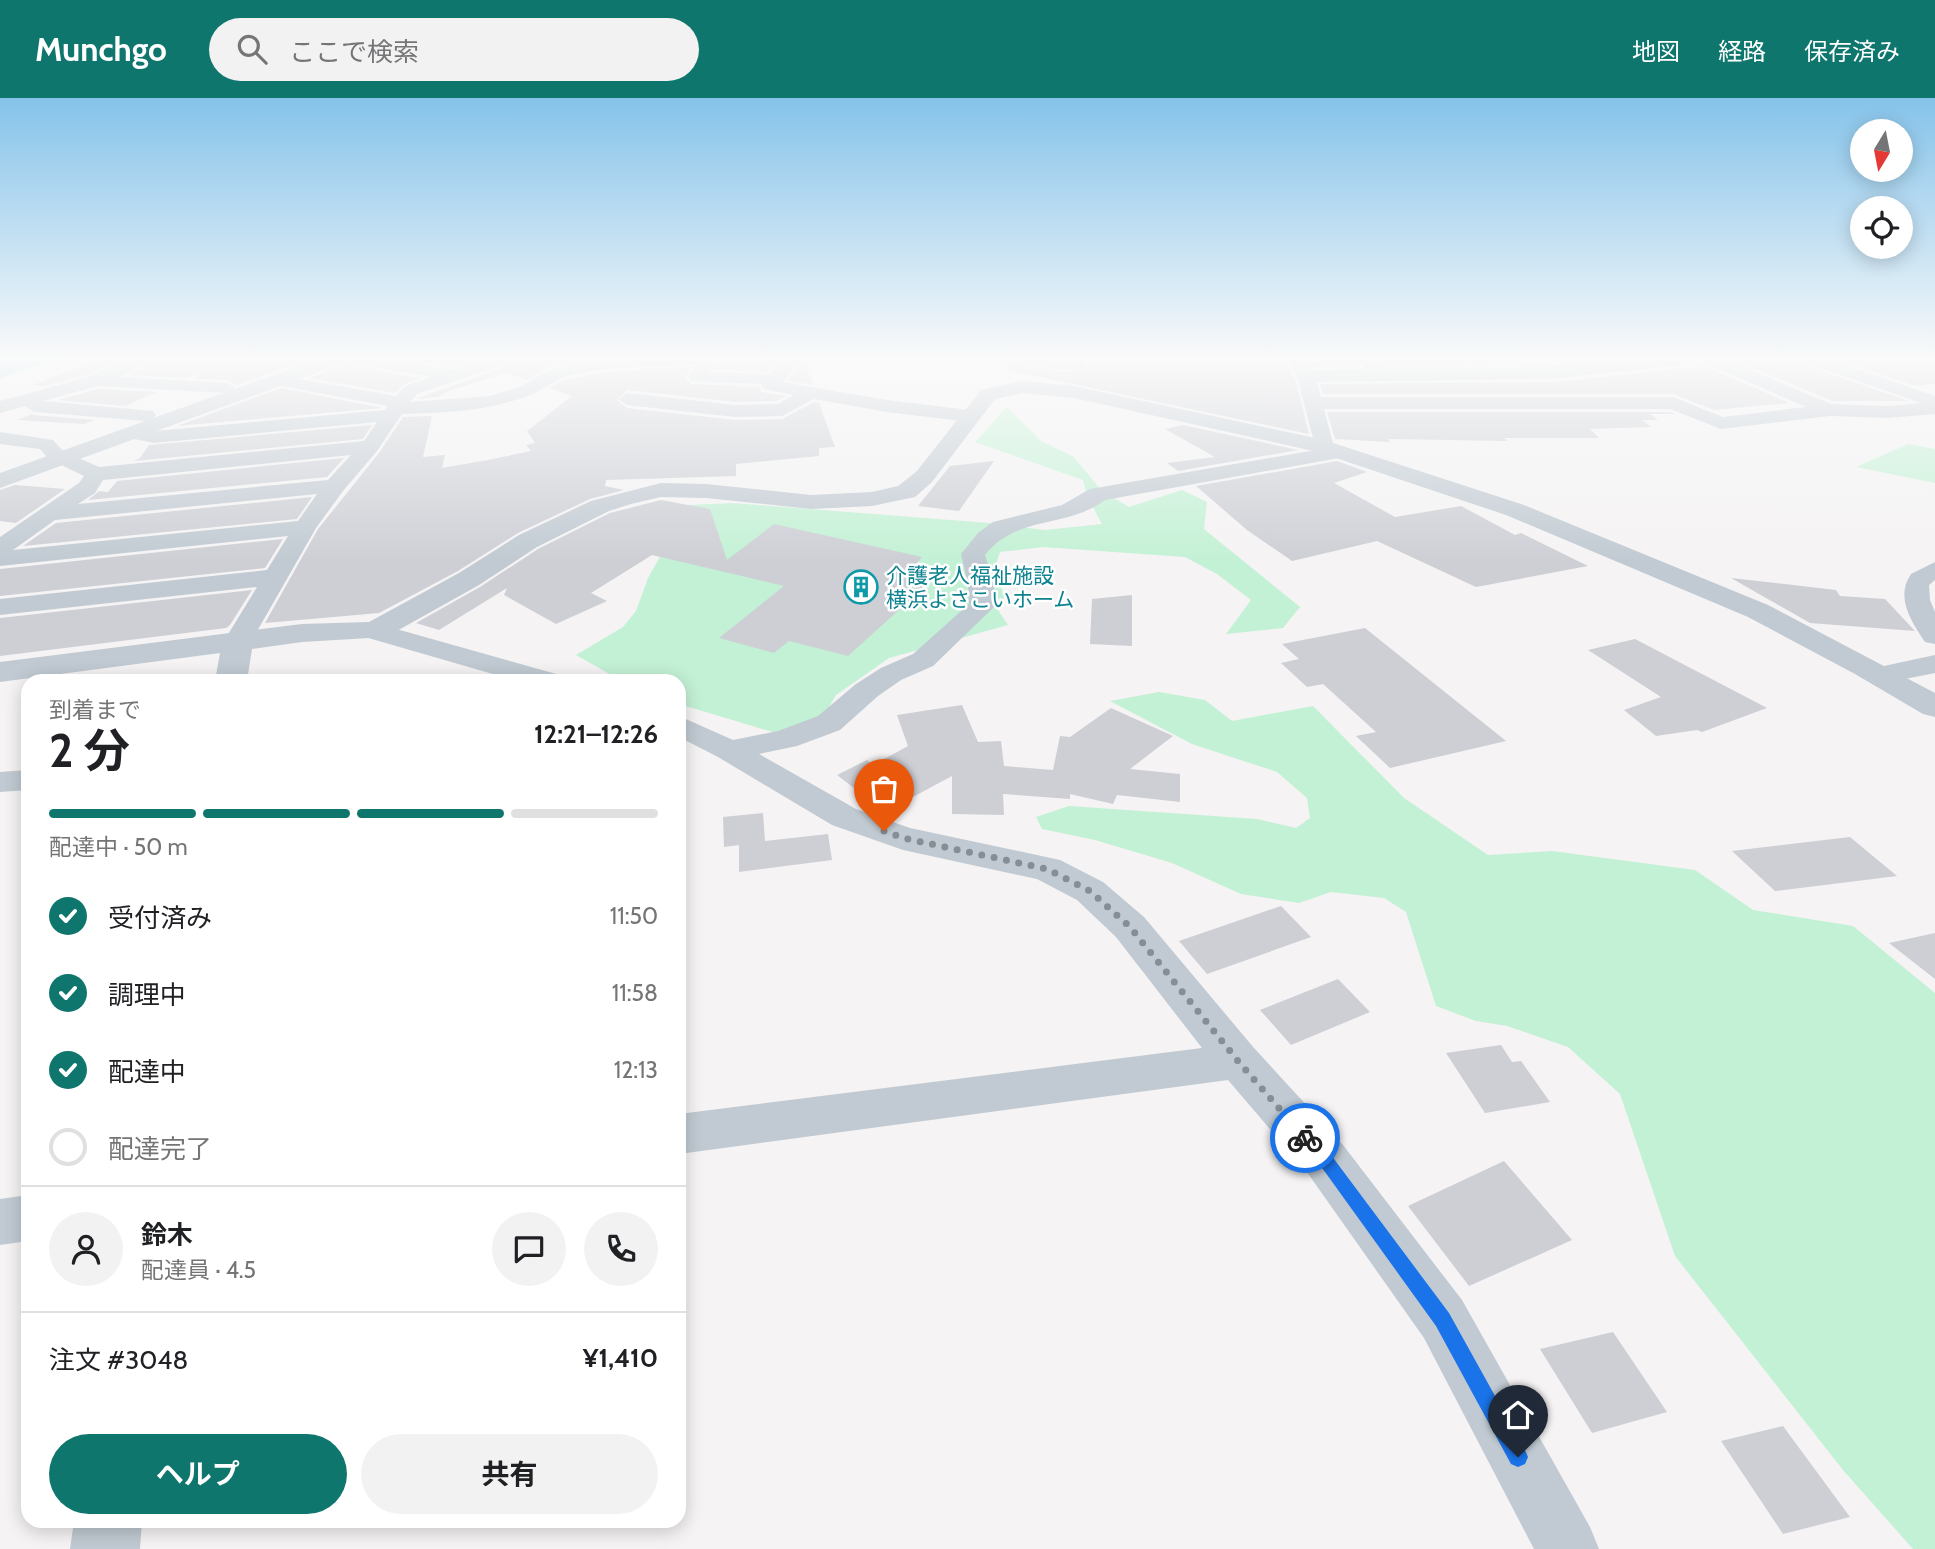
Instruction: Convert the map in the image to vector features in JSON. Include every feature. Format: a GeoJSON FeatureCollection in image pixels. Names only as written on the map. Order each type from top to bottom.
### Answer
{"type":"FeatureCollection","features":[{"type":"Feature","properties":{"kind":"street"},"geometry":{"type":"LineString","coordinates":[[0,481],[119,427]]}},
{"type":"Feature","properties":{"kind":"street"},"geometry":{"type":"LineString","coordinates":[[0,461],[57,453],[149,427]]}},
{"type":"Feature","properties":{"kind":"street"},"geometry":{"type":"LineString","coordinates":[[132,433],[155,437],[241,427]]}},
{"type":"Feature","properties":{"kind":"street"},"geometry":{"type":"LineString","coordinates":[[233,674],[238,641],[305,527],[384,427]]}},
{"type":"Feature","properties":{"kind":"street"},"geometry":{"type":"LineString","coordinates":[[376,631],[469,579],[528,541],[624,498],[661,490],[706,491],[811,502],[872,499],[906,492],[924,477],[961,427]]}},
{"type":"Feature","properties":{"kind":"street"},"geometry":{"type":"LineString","coordinates":[[1224,427],[1331,450],[1515,510],[1758,611],[1880,675],[1935,708]]}},
{"type":"Feature","properties":{"kind":"street"},"geometry":{"type":"LineString","coordinates":[[1322,427],[1331,450]]}},
{"type":"Feature","properties":{"kind":"street"},"geometry":{"type":"LineString","coordinates":[[0,438],[33,440],[96,474],[370,447]]}},
{"type":"Feature","properties":{"kind":"street"},"geometry":{"type":"LineString","coordinates":[[729,750],[810,732],[830,723],[875,685],[923,660],[982,606],[981,585],[973,554],[983,538],[1007,523],[1087,505],[1098,494],[1331,450]]}},
{"type":"Feature","properties":{"kind":"street"},"geometry":{"type":"LineString","coordinates":[[0,548],[87,488],[96,474]]}},
{"type":"Feature","properties":{"kind":"street"},"geometry":{"type":"LineString","coordinates":[[50,514],[335,486]]}},
{"type":"Feature","properties":{"kind":"street"},"geometry":{"type":"LineString","coordinates":[[0,559],[305,527]]}},
{"type":"Feature","properties":{"kind":"street"},"geometry":{"type":"LineString","coordinates":[[1935,570],[1919,580],[1916,588],[1917,598],[1935,636]]}},
{"type":"Feature","properties":{"kind":"street"},"geometry":{"type":"LineString","coordinates":[[0,607],[276,577]]}},
{"type":"Feature","properties":{"kind":"street"},"geometry":{"type":"LineString","coordinates":[[0,672],[302,633],[376,631],[526,674]]}},
{"type":"Feature","properties":{"kind":"street"},"geometry":{"type":"LineString","coordinates":[[1880,675],[1935,664]]}},
{"type":"Feature","properties":{"kind":"street"},"geometry":{"type":"LineString","coordinates":[[686,729],[729,750],[844,817],[903,838],[1047,869],[1090,891],[1130,927],[1238,1061],[1326,1160],[1443,1320],[1568,1549]]}},
{"type":"Feature","properties":{"kind":"street"},"geometry":{"type":"LineString","coordinates":[[0,782],[21,780]]}},
{"type":"Feature","properties":{"kind":"street"},"geometry":{"type":"LineString","coordinates":[[686,1133],[1238,1061]]}},
{"type":"Feature","properties":{"kind":"street"},"geometry":{"type":"LineString","coordinates":[[0,1222],[21,1219]]}},
{"type":"Feature","properties":{"kind":"street"},"geometry":{"type":"LineString","coordinates":[[105,1549],[107,1528]]}},
{"type":"Feature","properties":{"kind":"green space"},"geometry":{"type":"Polygon","coordinates":[[[989,427],[1027,427],[1041,441],[1074,457],[1101,490],[1129,507],[1182,490],[1207,502],[1204,529],[1300,607],[1283,628],[1226,634],[1251,600],[1217,574],[1185,557],[1043,547],[1000,552],[996,564],[1004,598],[996,607],[1008,625],[889,658],[836,695],[823,717],[776,733],[686,706],[686,674],[610,674],[576,655],[623,627],[636,611],[648,578],[689,505],[733,503],[989,523],[1045,530],[1102,524],[1087,496],[1083,480],[975,442],[989,427]]]}},
{"type":"Feature","properties":{"kind":"green space"},"geometry":{"type":"Polygon","coordinates":[[[1908,444],[1935,449],[1935,483],[1856,467],[1908,444]]]}},
{"type":"Feature","properties":{"kind":"green space"},"geometry":{"type":"Polygon","coordinates":[[[1159,692],[1205,700],[1232,721],[1313,706],[1404,798],[1488,855],[1552,851],[1695,870],[1753,910],[1853,926],[1935,993],[1935,1549],[1913,1549],[1843,1470],[1675,1256],[1620,1094],[1568,1047],[1507,1026],[1476,1021],[1436,1006],[1406,912],[1384,898],[1331,892],[1299,903],[1241,894],[1172,863],[1095,840],[1042,829],[1036,817],[1069,806],[1257,819],[1296,828],[1310,818],[1307,798],[1277,772],[1192,744],[1110,701],[1159,692]]]}},
{"type":"Feature","properties":{"kind":"building"},"geometry":{"type":"Polygon","coordinates":[[[371,427],[363,439],[134,461],[140,458],[149,445],[371,427]]]}},
{"type":"Feature","properties":{"kind":"building"},"geometry":{"type":"Polygon","coordinates":[[[397,427],[430,427],[423,457],[445,455],[442,468],[531,451],[526,445],[535,443],[527,431],[533,427],[828,427],[835,447],[819,448],[819,456],[736,464],[736,476],[606,480],[605,486],[624,490],[590,499],[518,533],[458,571],[379,613],[265,623],[318,529],[379,453],[397,427]]]}},
{"type":"Feature","properties":{"kind":"building"},"geometry":{"type":"Polygon","coordinates":[[[1191,427],[1298,450],[1178,471],[1167,463],[1215,457],[1165,429],[1191,427]]]}},
{"type":"Feature","properties":{"kind":"building"},"geometry":{"type":"Polygon","coordinates":[[[1275,427],[1307,427],[1309,434],[1275,427]]]}},
{"type":"Feature","properties":{"kind":"building"},"geometry":{"type":"Polygon","coordinates":[[[1331,427],[1651,427],[1590,429],[1599,438],[1504,438],[1508,441],[1388,439],[1390,442],[1335,439],[1331,427]]]}},
{"type":"Feature","properties":{"kind":"building"},"geometry":{"type":"Polygon","coordinates":[[[344,458],[327,477],[88,500],[99,491],[108,492],[117,481],[344,458]]]}},
{"type":"Feature","properties":{"kind":"building"},"geometry":{"type":"Polygon","coordinates":[[[994,461],[959,511],[918,506],[950,466],[994,461]]]}},
{"type":"Feature","properties":{"kind":"building"},"geometry":{"type":"Polygon","coordinates":[[[1337,461],[1367,472],[1334,483],[1395,517],[1461,506],[1515,535],[1521,533],[1588,566],[1476,587],[1377,541],[1292,561],[1247,530],[1196,486],[1337,461]]]}},
{"type":"Feature","properties":{"kind":"building"},"geometry":{"type":"Polygon","coordinates":[[[15,485],[65,489],[16,523],[0,521],[0,490],[15,485]]]}},
{"type":"Feature","properties":{"kind":"building"},"geometry":{"type":"Polygon","coordinates":[[[312,497],[297,519],[23,546],[56,523],[312,497]]]}},
{"type":"Feature","properties":{"kind":"building"},"geometry":{"type":"Polygon","coordinates":[[[661,500],[710,509],[727,560],[774,524],[922,557],[917,563],[942,571],[848,656],[789,641],[774,653],[719,638],[784,586],[652,555],[591,593],[607,601],[556,624],[504,595],[507,588],[439,630],[416,623],[480,587],[538,549],[610,513],[661,500]]]}},
{"type":"Feature","properties":{"kind":"building"},"geometry":{"type":"Polygon","coordinates":[[[283,539],[265,568],[0,596],[0,569],[283,539]]]}},
{"type":"Feature","properties":{"kind":"building"},"geometry":{"type":"Polygon","coordinates":[[[1731,578],[1836,590],[1840,596],[1885,599],[1915,631],[1810,623],[1731,578]]]}},
{"type":"Feature","properties":{"kind":"building"},"geometry":{"type":"Polygon","coordinates":[[[252,590],[226,628],[0,656],[0,618],[252,590]]]}},
{"type":"Feature","properties":{"kind":"building"},"geometry":{"type":"Polygon","coordinates":[[[1132,595],[1132,646],[1090,644],[1092,599],[1132,595]]]}},
{"type":"Feature","properties":{"kind":"building"},"geometry":{"type":"Polygon","coordinates":[[[1365,628],[1506,741],[1390,768],[1356,736],[1376,732],[1323,684],[1307,687],[1281,663],[1299,659],[1282,644],[1365,628]]]}},
{"type":"Feature","properties":{"kind":"building"},"geometry":{"type":"Polygon","coordinates":[[[1635,639],[1767,708],[1702,732],[1697,730],[1656,736],[1624,710],[1661,697],[1588,650],[1635,639]]]}},
{"type":"Feature","properties":{"kind":"building"},"geometry":{"type":"Polygon","coordinates":[[[962,705],[978,742],[1001,741],[1004,766],[1053,770],[1060,736],[1070,737],[1111,708],[1173,736],[1130,769],[1180,774],[1180,802],[1117,795],[1113,804],[1070,794],[1070,799],[1003,794],[1004,815],[952,814],[952,776],[885,812],[837,775],[867,760],[873,765],[908,746],[897,715],[962,705]]]}},
{"type":"Feature","properties":{"kind":"building"},"geometry":{"type":"Polygon","coordinates":[[[763,813],[765,841],[828,834],[832,860],[739,872],[739,845],[724,847],[723,817],[763,813]]]}},
{"type":"Feature","properties":{"kind":"building"},"geometry":{"type":"Polygon","coordinates":[[[1850,837],[1897,876],[1775,891],[1732,851],[1850,837]]]}},
{"type":"Feature","properties":{"kind":"building"},"geometry":{"type":"Polygon","coordinates":[[[1281,906],[1311,937],[1207,974],[1179,941],[1281,906]]]}},
{"type":"Feature","properties":{"kind":"building"},"geometry":{"type":"Polygon","coordinates":[[[1935,933],[1935,979],[1889,943],[1935,933]]]}},
{"type":"Feature","properties":{"kind":"building"},"geometry":{"type":"Polygon","coordinates":[[[1338,979],[1370,1012],[1291,1045],[1260,1010],[1338,979]]]}},
{"type":"Feature","properties":{"kind":"building"},"geometry":{"type":"Polygon","coordinates":[[[1501,1045],[1512,1062],[1521,1061],[1550,1102],[1485,1113],[1446,1053],[1501,1045]]]}},
{"type":"Feature","properties":{"kind":"building"},"geometry":{"type":"Polygon","coordinates":[[[1504,1161],[1572,1240],[1469,1286],[1408,1206],[1504,1161]]]}},
{"type":"Feature","properties":{"kind":"building"},"geometry":{"type":"Polygon","coordinates":[[[1613,1332],[1667,1412],[1592,1433],[1540,1349],[1613,1332]]]}},
{"type":"Feature","properties":{"kind":"building"},"geometry":{"type":"Polygon","coordinates":[[[1783,1426],[1850,1517],[1783,1534],[1721,1441],[1783,1426]]]}},
{"type":"Feature","properties":{"kind":"way so far"},"geometry":{"type":"LineString","coordinates":[[884,831],[903,838],[1047,869],[1090,891],[1130,927],[1238,1061],[1305,1138]]}},
{"type":"Feature","properties":{"kind":"place","name":"介護老人福祉施設 横浜よさこいホーム"},"geometry":{"type":"Point","coordinates":[861,587]}},
{"type":"Feature","properties":{"kind":"route"},"geometry":{"type":"LineString","coordinates":[[1305,1138],[1326,1160],[1443,1320],[1518,1457]]}}]}
